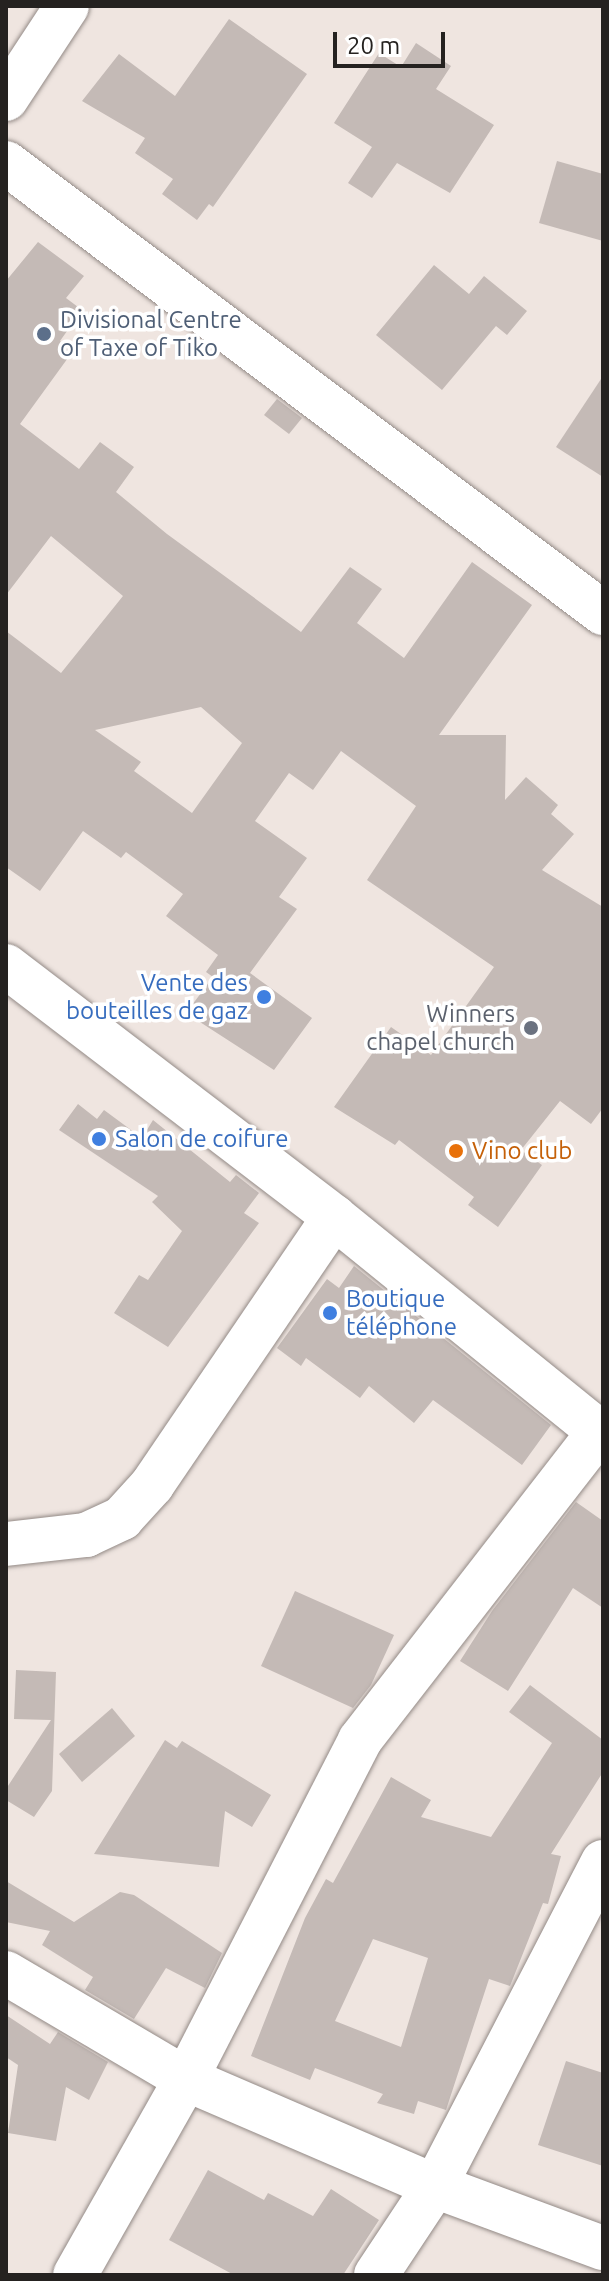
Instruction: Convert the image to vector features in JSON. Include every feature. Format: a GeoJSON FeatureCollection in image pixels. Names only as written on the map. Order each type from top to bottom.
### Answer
{"type":"FeatureCollection","features":[{"type":"Feature","properties":{"kind":"street"},"geometry":{"type":"LineString","coordinates":[[6,99],[67,6]]}},
{"type":"Feature","properties":{"kind":"street"},"geometry":{"type":"LineString","coordinates":[[6,163],[603,613]]}},
{"type":"Feature","properties":{"kind":"street"},"geometry":{"type":"LineString","coordinates":[[6,966],[334,1217],[601,1434],[360,1740],[186,2079],[75,2275]]}},
{"type":"Feature","properties":{"kind":"street"},"geometry":{"type":"LineString","coordinates":[[6,1544],[86,1535],[122,1518],[152,1485],[334,1217]]}},
{"type":"Feature","properties":{"kind":"street"},"geometry":{"type":"LineString","coordinates":[[376,2275],[435,2186],[603,1862]]}},
{"type":"Feature","properties":{"kind":"street"},"geometry":{"type":"LineString","coordinates":[[6,1973],[186,2079],[435,2186],[603,2248]]}},
{"type":"Feature","properties":{"kind":"building"},"geometry":{"type":"Polygon","coordinates":[[[229,19],[307,74],[213,207],[209,204],[197,220],[162,194],[173,179],[135,153],[145,138],[82,101],[119,54],[175,96],[229,19]]]}},
{"type":"Feature","properties":{"kind":"building"},"geometry":{"type":"Polygon","coordinates":[[[416,43],[451,66],[436,89],[494,125],[450,193],[397,163],[372,198],[348,183],[372,147],[334,123],[379,53],[401,67],[416,43]]]}},
{"type":"Feature","properties":{"kind":"building"},"geometry":{"type":"Polygon","coordinates":[[[557,161],[603,174],[603,241],[539,223],[557,161]]]}},
{"type":"Feature","properties":{"kind":"building"},"geometry":{"type":"Polygon","coordinates":[[[38,242],[84,276],[66,298],[82,310],[60,341],[73,351],[20,424],[79,469],[100,442],[134,467],[116,492],[167,534],[301,632],[350,567],[382,589],[357,623],[404,658],[472,562],[532,605],[439,735],[506,735],[505,800],[526,777],[558,805],[551,814],[574,834],[542,870],[603,907],[603,1108],[591,1124],[560,1101],[521,1150],[542,1165],[498,1227],[468,1205],[474,1197],[399,1140],[395,1145],[334,1107],[391,1027],[431,1055],[494,967],[367,880],[416,806],[341,751],[313,790],[289,773],[255,821],[307,858],[279,897],[297,909],[250,973],[312,1018],[274,1070],[186,1013],[213,977],[206,972],[218,955],[166,916],[183,894],[126,852],[121,858],[83,831],[40,891],[6,867],[6,631],[61,673],[123,596],[51,536],[6,595],[6,281],[38,242]],[[201,707],[95,730],[141,762],[134,771],[192,813],[242,743],[201,707]]]}},
{"type":"Feature","properties":{"kind":"building"},"geometry":{"type":"Polygon","coordinates":[[[434,265],[469,294],[484,276],[527,311],[507,335],[496,326],[442,390],[376,335],[434,265]]]}},
{"type":"Feature","properties":{"kind":"building"},"geometry":{"type":"Polygon","coordinates":[[[603,376],[603,477],[556,447],[603,376]]]}},
{"type":"Feature","properties":{"kind":"building"},"geometry":{"type":"Polygon","coordinates":[[[277,399],[302,418],[289,434],[264,415],[277,399]]]}},
{"type":"Feature","properties":{"kind":"building"},"geometry":{"type":"Polygon","coordinates":[[[78,1104],[97,1119],[104,1110],[142,1138],[153,1120],[230,1182],[236,1175],[259,1193],[244,1213],[259,1223],[168,1347],[114,1313],[139,1275],[148,1280],[182,1231],[152,1202],[158,1196],[59,1130],[78,1104]]]}},
{"type":"Feature","properties":{"kind":"building"},"geometry":{"type":"Polygon","coordinates":[[[354,1266],[551,1425],[522,1465],[433,1400],[414,1423],[369,1386],[360,1398],[306,1358],[301,1366],[277,1348],[327,1279],[339,1288],[354,1266]]]}},
{"type":"Feature","properties":{"kind":"building"},"geometry":{"type":"Polygon","coordinates":[[[576,1502],[603,1521],[603,1608],[573,1588],[508,1691],[460,1661],[492,1611],[576,1502]]]}},
{"type":"Feature","properties":{"kind":"building"},"geometry":{"type":"Polygon","coordinates":[[[295,1591],[394,1635],[371,1685],[353,1708],[261,1666],[295,1591]]]}},
{"type":"Feature","properties":{"kind":"building"},"geometry":{"type":"Polygon","coordinates":[[[16,1670],[56,1672],[52,1791],[34,1817],[6,1800],[6,1789],[51,1720],[14,1719],[16,1670]]]}},
{"type":"Feature","properties":{"kind":"building"},"geometry":{"type":"Polygon","coordinates":[[[530,1685],[603,1740],[603,1772],[551,1854],[561,1856],[548,1904],[543,1903],[510,1986],[489,1979],[446,2110],[418,2101],[414,2114],[377,2103],[383,2094],[315,2068],[310,2080],[251,2056],[305,1918],[326,1879],[333,1883],[391,1777],[431,1800],[421,1817],[491,1837],[552,1743],[509,1712],[530,1685]],[[373,1939],[335,2021],[401,2047],[428,1958],[373,1939]]]}},
{"type":"Feature","properties":{"kind":"building"},"geometry":{"type":"Polygon","coordinates":[[[112,1708],[135,1736],[82,1782],[59,1754],[112,1708]]]}},
{"type":"Feature","properties":{"kind":"building"},"geometry":{"type":"Polygon","coordinates":[[[165,1740],[177,1748],[182,1741],[271,1795],[252,1827],[225,1811],[219,1867],[94,1854],[165,1740]]]}},
{"type":"Feature","properties":{"kind":"building"},"geometry":{"type":"Polygon","coordinates":[[[6,1881],[74,1922],[120,1892],[134,1895],[222,1953],[205,1988],[166,1968],[134,2019],[85,1990],[93,1977],[42,1945],[50,1931],[6,1922],[6,1881]]]}},
{"type":"Feature","properties":{"kind":"building"},"geometry":{"type":"Polygon","coordinates":[[[6,2015],[50,2044],[58,2032],[108,2062],[89,2100],[66,2087],[56,2141],[8,2133],[18,2065],[6,2057],[6,2015]]]}},
{"type":"Feature","properties":{"kind":"building"},"geometry":{"type":"Polygon","coordinates":[[[566,2061],[603,2073],[603,2166],[538,2145],[566,2061]]]}},
{"type":"Feature","properties":{"kind":"building"},"geometry":{"type":"Polygon","coordinates":[[[208,2170],[264,2200],[268,2193],[313,2216],[331,2189],[379,2220],[343,2275],[234,2275],[169,2240],[208,2170]]]}},
{"type":"Feature","properties":{"kind":"place","name":"Divisional Centre of Taxe of Tiko"},"geometry":{"type":"Point","coordinates":[44,334]}},
{"type":"Feature","properties":{"kind":"place","name":"Vente des bouteilles de gaz"},"geometry":{"type":"Point","coordinates":[264,997]}},
{"type":"Feature","properties":{"kind":"place","name":"Winners chapel church"},"geometry":{"type":"Point","coordinates":[531,1028]}},
{"type":"Feature","properties":{"kind":"place","name":"Salon de coifure"},"geometry":{"type":"Point","coordinates":[99,1139]}},
{"type":"Feature","properties":{"kind":"place","name":"Vino club"},"geometry":{"type":"Point","coordinates":[456,1151]}},
{"type":"Feature","properties":{"kind":"place","name":"Boutique téléphone"},"geometry":{"type":"Point","coordinates":[330,1313]}}]}
